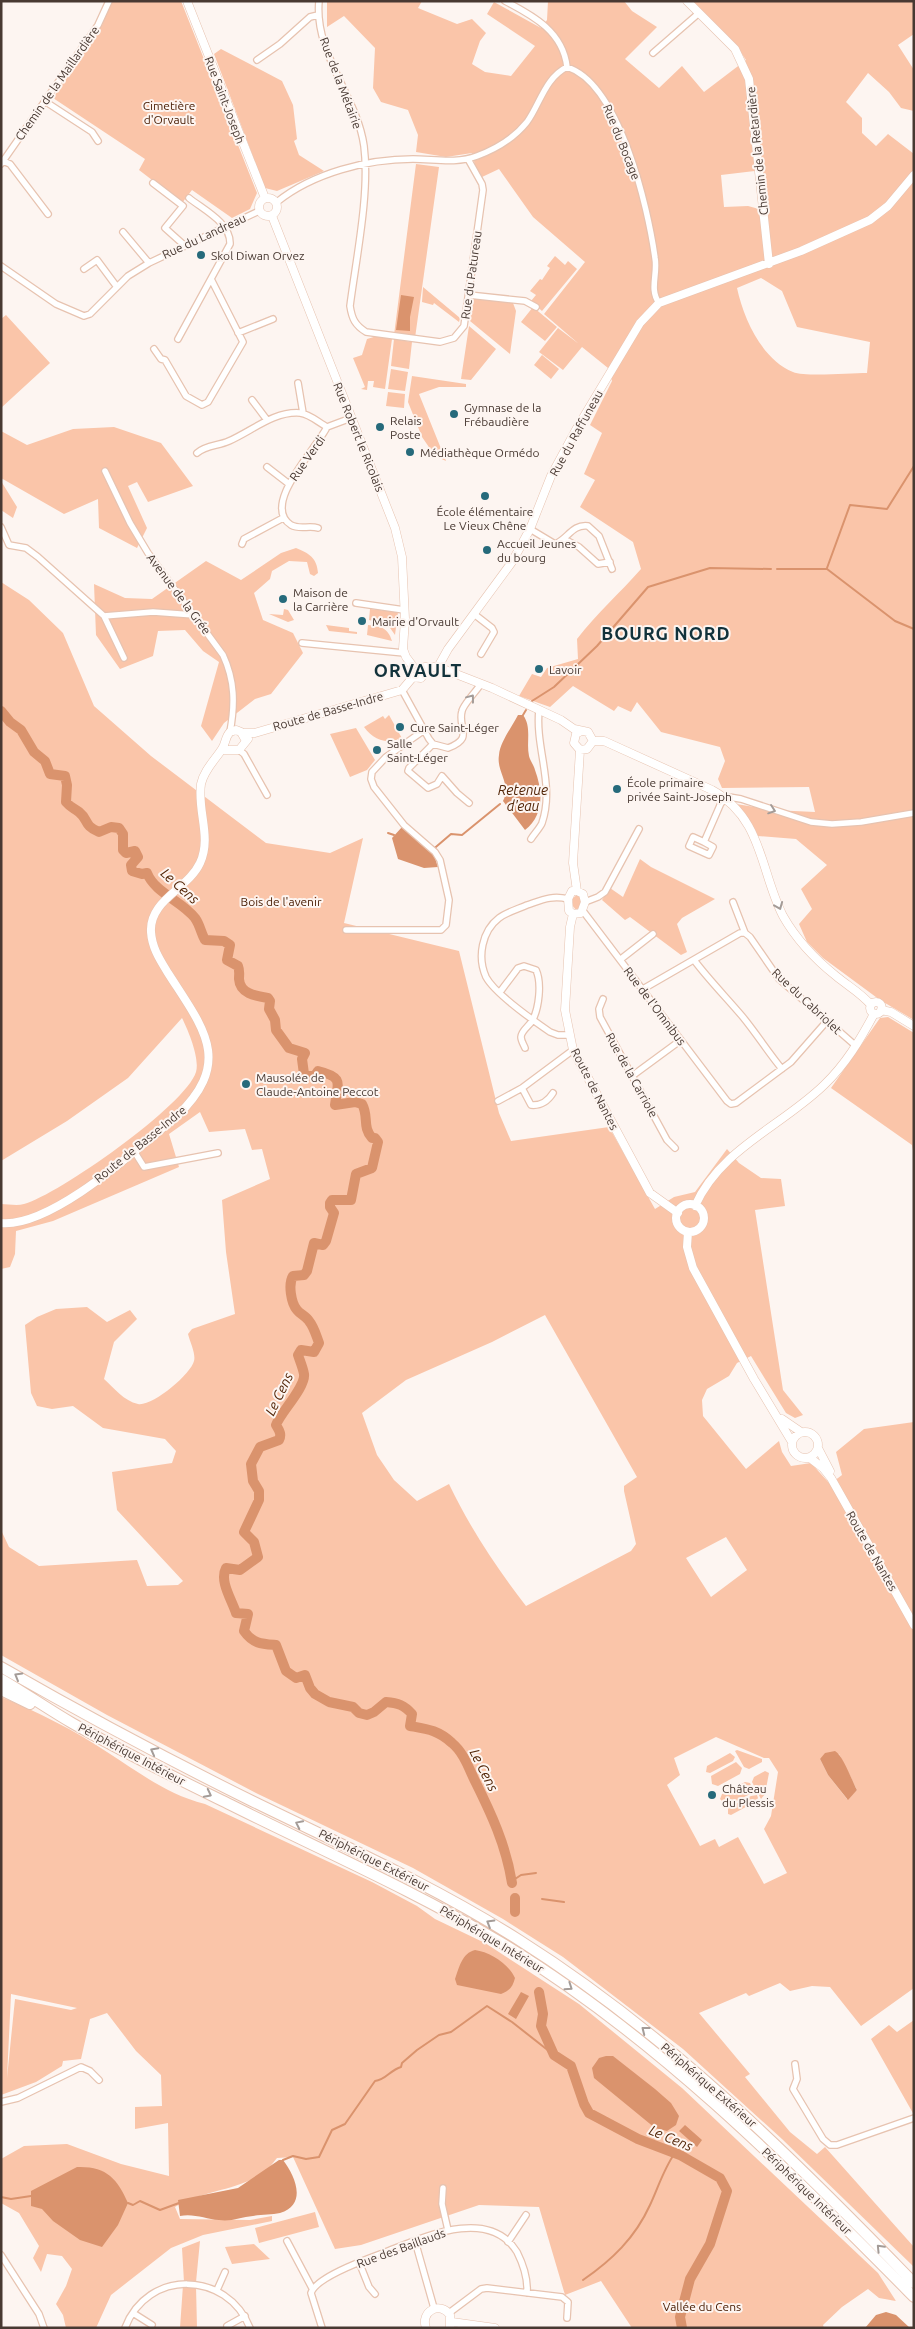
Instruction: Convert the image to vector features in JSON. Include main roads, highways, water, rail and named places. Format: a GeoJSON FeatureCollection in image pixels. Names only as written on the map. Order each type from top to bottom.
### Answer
{"type":"FeatureCollection","features":[{"type":"Feature","properties":{"kind":"highway","name":"Périphérique Extérieur"},"geometry":{"type":"LineString","coordinates":[[1,1666],[165,1757],[428,1888],[488,1921],[547,1958],[629,2017],[717,2090],[806,2173],[914,2283]]}},
{"type":"Feature","properties":{"kind":"highway","name":"Périphérique Intérieur"},"geometry":{"type":"LineString","coordinates":[[1,1679],[72,1723],[231,1806],[408,1890],[501,1942],[568,1987],[648,2046],[746,2132],[826,2208],[914,2297]]}},
{"type":"Feature","properties":{"kind":"highway"},"geometry":{"type":"LineString","coordinates":[[1,1690],[72,1723]]}},
{"type":"Feature","properties":{"kind":"main road","name":"Rue Saint-Joseph"},"geometry":{"type":"LineString","coordinates":[[187,1],[265,198]]}},
{"type":"Feature","properties":{"kind":"main road","name":"Chemin de la Retardière"},"geometry":{"type":"LineString","coordinates":[[687,1],[735,49],[750,79],[769,264]]}},
{"type":"Feature","properties":{"kind":"main road","name":"Rue du Raffuneau"},"geometry":{"type":"LineString","coordinates":[[438,666],[448,649],[512,562],[530,529],[551,476],[581,422],[640,323],[658,303],[769,264],[870,220],[888,206],[914,175]]}},
{"type":"Feature","properties":{"kind":"main road"},"geometry":{"type":"LineString","coordinates":[[265,198],[272,198],[277,202],[277,210],[272,216],[265,216],[259,211],[260,203],[265,198]]}},
{"type":"Feature","properties":{"kind":"main road","name":"Rue Robert le Ricolais"},"geometry":{"type":"LineString","coordinates":[[272,216],[400,542],[404,610],[404,653],[412,665]]}},
{"type":"Feature","properties":{"kind":"main road"},"geometry":{"type":"LineString","coordinates":[[425,668],[425,673],[421,678],[412,677],[410,671],[412,665],[419,663],[425,668],[438,666],[591,734],[593,741]]}},
{"type":"Feature","properties":{"kind":"main road","name":"Route de Basse-Indre"},"geometry":{"type":"LineString","coordinates":[[1,1223],[20,1221],[60,1204],[92,1184],[191,1103],[201,1088],[208,1062],[207,1041],[202,1029],[157,955],[152,942],[151,930],[153,919],[165,900],[192,875],[202,858],[205,842],[200,796],[201,783],[212,762],[226,747],[255,733],[402,690],[412,677]]}},
{"type":"Feature","properties":{"kind":"main road"},"geometry":{"type":"LineString","coordinates":[[568,725],[576,746],[580,750],[573,862],[577,890],[583,894],[585,902],[583,911],[573,914],[568,911],[568,899],[572,891],[577,890]]}},
{"type":"Feature","properties":{"kind":"main road"},"geometry":{"type":"LineString","coordinates":[[574,737],[581,731]]}},
{"type":"Feature","properties":{"kind":"main road","name":"Route de Basse-Indre"},"geometry":{"type":"LineString","coordinates":[[226,747],[227,735],[240,741]]}},
{"type":"Feature","properties":{"kind":"main road"},"geometry":{"type":"LineString","coordinates":[[580,750],[587,749],[593,741]]}},
{"type":"Feature","properties":{"kind":"main road"},"geometry":{"type":"LineString","coordinates":[[593,741],[604,741],[623,749],[712,790],[726,799],[739,812],[754,835],[778,904],[788,925],[824,966],[871,1005],[878,1003],[881,1005],[839,1070],[823,1086],[728,1160],[715,1174],[695,1206]]}},
{"type":"Feature","properties":{"kind":"main road","name":"Route de Nantes"},"geometry":{"type":"LineString","coordinates":[[573,914],[570,928],[565,1010],[573,1050],[650,1193],[678,1212]]}},
{"type":"Feature","properties":{"kind":"main road"},"geometry":{"type":"LineString","coordinates":[[878,1012],[891,1012],[914,1026]]}},
{"type":"Feature","properties":{"kind":"main road"},"geometry":{"type":"LineString","coordinates":[[687,1205],[695,1206],[703,1214],[703,1221],[696,1230],[688,1232],[678,1225],[678,1212],[687,1205]]}},
{"type":"Feature","properties":{"kind":"main road"},"geometry":{"type":"LineString","coordinates":[[688,1232],[688,1247],[693,1268],[772,1410],[792,1442]]}},
{"type":"Feature","properties":{"kind":"main road"},"geometry":{"type":"LineString","coordinates":[[772,1410],[789,1425],[801,1432],[814,1435],[818,1448],[810,1458],[797,1456],[792,1449],[794,1436],[801,1432]]}},
{"type":"Feature","properties":{"kind":"main road","name":"Route de Nantes"},"geometry":{"type":"LineString","coordinates":[[818,1448],[830,1471],[830,1478]]}},
{"type":"Feature","properties":{"kind":"main road","name":"Route de Nantes"},"geometry":{"type":"LineString","coordinates":[[810,1458],[823,1468],[830,1478],[914,1625]]}},
{"type":"Feature","properties":{"kind":"main road"},"geometry":{"type":"LineString","coordinates":[[425,2327],[426,2315],[434,2308],[442,2308],[449,2313],[451,2325],[495,2328]]}},
{"type":"Feature","properties":{"kind":"water"},"geometry":{"type":"Polygon","coordinates":[[[401,295],[414,297],[410,317],[410,331],[396,330],[401,295]]]}},
{"type":"Feature","properties":{"kind":"water","name":"Retenue d'eau"},"geometry":{"type":"Polygon","coordinates":[[[518,715],[523,715],[526,720],[528,751],[538,778],[540,795],[539,810],[536,817],[525,830],[503,801],[506,789],[499,761],[502,745],[518,715]]]}},
{"type":"Feature","properties":{"kind":"water"},"geometry":{"type":"Polygon","coordinates":[[[402,827],[434,855],[438,867],[424,868],[398,859],[392,838],[402,827]]]}},
{"type":"Feature","properties":{"kind":"water"},"geometry":{"type":"Polygon","coordinates":[[[835,1751],[844,1763],[857,1790],[848,1800],[828,1775],[820,1759],[825,1753],[835,1751]]]}},
{"type":"Feature","properties":{"kind":"water"},"geometry":{"type":"Polygon","coordinates":[[[475,1950],[493,1956],[508,1968],[515,1978],[509,1990],[501,1994],[457,1985],[455,1979],[464,1958],[475,1950]]]}},
{"type":"Feature","properties":{"kind":"water"},"geometry":{"type":"Polygon","coordinates":[[[521,1992],[529,1996],[516,2019],[508,2014],[521,1992]]]}},
{"type":"Feature","properties":{"kind":"water"},"geometry":{"type":"Polygon","coordinates":[[[613,2056],[671,2103],[679,2116],[676,2125],[667,2131],[655,2128],[594,2078],[592,2068],[599,2058],[613,2056]]]}},
{"type":"Feature","properties":{"kind":"water"},"geometry":{"type":"Polygon","coordinates":[[[685,2125],[702,2140],[697,2147],[679,2131],[685,2125]]]}},
{"type":"Feature","properties":{"kind":"water"},"geometry":{"type":"Polygon","coordinates":[[[279,2160],[283,2160],[295,2181],[296,2196],[294,2203],[289,2209],[277,2214],[256,2215],[228,2220],[190,2215],[180,2216],[178,2200],[238,2188],[279,2160]]]}},
{"type":"Feature","properties":{"kind":"water"},"geometry":{"type":"Polygon","coordinates":[[[77,2167],[96,2169],[109,2175],[115,2180],[128,2203],[118,2225],[102,2247],[80,2240],[53,2221],[42,2209],[31,2206],[31,2191],[77,2167]]]}},
{"type":"Feature","properties":{"kind":"water"},"geometry":{"type":"Polygon","coordinates":[[[886,2312],[896,2315],[910,2328],[865,2328],[876,2315],[886,2312]]]}},
{"type":"Feature","properties":{"kind":"waterway"},"geometry":{"type":"LineString","coordinates":[[827,568],[850,505],[887,509],[914,466]]}},
{"type":"Feature","properties":{"kind":"waterway"},"geometry":{"type":"LineString","coordinates":[[532,701],[554,687],[597,646],[648,587],[710,568],[771,569]]}},
{"type":"Feature","properties":{"kind":"waterway"},"geometry":{"type":"LineString","coordinates":[[777,569],[827,569],[895,621],[914,629]]}},
{"type":"Feature","properties":{"kind":"waterway"},"geometry":{"type":"LineString","coordinates":[[523,715],[526,710]]}},
{"type":"Feature","properties":{"kind":"waterway","name":"Le Cens"},"geometry":{"type":"LineString","coordinates":[[1,711],[10,722],[21,730],[34,752],[45,761],[50,774],[65,776],[67,785],[66,802],[82,815],[88,825],[99,832],[111,827],[119,828],[123,834],[123,850],[126,853],[135,851],[138,857],[131,865],[132,871],[142,874],[147,873],[162,892],[190,912],[197,921],[205,940],[224,941],[230,945],[227,960],[238,966],[242,988],[249,993],[268,998],[270,1001],[269,1009],[275,1020],[276,1030],[289,1048],[305,1053],[302,1059],[304,1074],[314,1077],[318,1071],[332,1076],[336,1079],[338,1086],[335,1105],[355,1102],[362,1104],[364,1108],[367,1130],[372,1138],[375,1138],[378,1142],[372,1168],[356,1174],[351,1200],[332,1200],[330,1207],[334,1213],[326,1241],[323,1245],[314,1243],[307,1271],[304,1275],[293,1276],[291,1279],[290,1288],[293,1303],[297,1310],[311,1323],[319,1343],[314,1352],[301,1350],[298,1355],[304,1372],[304,1379],[297,1393],[278,1420],[276,1425],[280,1434],[279,1440],[260,1447],[251,1464],[253,1481],[259,1491],[259,1500],[244,1532],[254,1542],[258,1557],[240,1570],[226,1568],[224,1573],[225,1585],[236,1613],[248,1614],[244,1631],[247,1635],[258,1642],[276,1645],[286,1671],[296,1678],[305,1675],[310,1688],[315,1694],[329,1702],[353,1707],[359,1713],[367,1715],[386,1702],[400,1705],[412,1714],[410,1726],[437,1733],[456,1747],[465,1760],[492,1817],[502,1842],[512,1883]]}},
{"type":"Feature","properties":{"kind":"waterway"},"geometry":{"type":"LineString","coordinates":[[430,852],[451,834],[462,835],[500,804]]}},
{"type":"Feature","properties":{"kind":"waterway"},"geometry":{"type":"LineString","coordinates":[[388,833],[394,835]]}},
{"type":"Feature","properties":{"kind":"waterway"},"geometry":{"type":"LineString","coordinates":[[512,1881],[521,1875],[536,1873]]}},
{"type":"Feature","properties":{"kind":"waterway","name":"Le Cens"},"geometry":{"type":"LineString","coordinates":[[515,1898],[515,1912]]}},
{"type":"Feature","properties":{"kind":"waterway"},"geometry":{"type":"LineString","coordinates":[[542,1899],[564,1902]]}},
{"type":"Feature","properties":{"kind":"waterway","name":"Le Cens"},"geometry":{"type":"LineString","coordinates":[[539,1992],[543,2014],[541,2026],[554,2055],[571,2066],[589,2113],[638,2139],[680,2155],[720,2178],[727,2191],[710,2244],[690,2279],[680,2317],[682,2328]]}},
{"type":"Feature","properties":{"kind":"waterway"},"geometry":{"type":"LineString","coordinates":[[283,2160],[293,2156],[306,2159],[319,2157],[332,2130],[345,2124],[375,2081],[382,2079],[401,2067],[402,2063],[417,2050],[439,2035],[451,2032],[487,2006],[512,2022],[554,2055]]}},
{"type":"Feature","properties":{"kind":"waterway"},"geometry":{"type":"LineString","coordinates":[[583,2280],[613,2256],[630,2238],[644,2217],[675,2153]]}},
{"type":"Feature","properties":{"kind":"waterway"},"geometry":{"type":"LineString","coordinates":[[1,2197],[11,2199],[31,2196]]}},
{"type":"Feature","properties":{"kind":"waterway"},"geometry":{"type":"LineString","coordinates":[[128,2203],[133,2205],[140,2201],[160,2210],[179,2203]]}},
{"type":"Feature","properties":{"kind":"place","name":"Skol Diwan Orvez"},"geometry":{"type":"Point","coordinates":[201,255]}},
{"type":"Feature","properties":{"kind":"place","name":"Gymnase de la Frébaudière"},"geometry":{"type":"Point","coordinates":[454,414]}},
{"type":"Feature","properties":{"kind":"place","name":"Relais Poste"},"geometry":{"type":"Point","coordinates":[380,427]}},
{"type":"Feature","properties":{"kind":"place","name":"Médiathèque Ormédo"},"geometry":{"type":"Point","coordinates":[410,452]}},
{"type":"Feature","properties":{"kind":"place","name":"École élémentaire Le Vieux Chêne"},"geometry":{"type":"Point","coordinates":[485,496]}},
{"type":"Feature","properties":{"kind":"place","name":"Accueil Jeunes du bourg"},"geometry":{"type":"Point","coordinates":[487,550]}},
{"type":"Feature","properties":{"kind":"place","name":"Maison de la Carrière"},"geometry":{"type":"Point","coordinates":[283,599]}},
{"type":"Feature","properties":{"kind":"place","name":"Mairie d'Orvault"},"geometry":{"type":"Point","coordinates":[362,621]}},
{"type":"Feature","properties":{"kind":"place","name":"Lavoir"},"geometry":{"type":"Point","coordinates":[539,669]}},
{"type":"Feature","properties":{"kind":"place","name":"Cure Saint-Léger"},"geometry":{"type":"Point","coordinates":[400,727]}},
{"type":"Feature","properties":{"kind":"place","name":"Salle Saint-Léger"},"geometry":{"type":"Point","coordinates":[377,750]}},
{"type":"Feature","properties":{"kind":"place","name":"École primaire privée Saint-Joseph"},"geometry":{"type":"Point","coordinates":[617,789]}},
{"type":"Feature","properties":{"kind":"place","name":"Mausolée de Claude-Antoine Peccot"},"geometry":{"type":"Point","coordinates":[246,1084]}},
{"type":"Feature","properties":{"kind":"place","name":"Château du Plessis"},"geometry":{"type":"Point","coordinates":[712,1795]}},
{"type":"Feature","properties":{"kind":"district","name":"BOURG NORD"},"geometry":{"type":"Point","coordinates":[666,633]}},
{"type":"Feature","properties":{"kind":"district","name":"ORVAULT"},"geometry":{"type":"Point","coordinates":[418,670]}},
{"type":"Feature","properties":{"kind":"park label","name":"Cimetière d'Orvault"},"geometry":{"type":"Point","coordinates":[169,112]}},
{"type":"Feature","properties":{"kind":"park label","name":"Bois de l'avenir"},"geometry":{"type":"Point","coordinates":[281,901]}},
{"type":"Feature","properties":{"kind":"park label","name":"Vallée du Cens"},"geometry":{"type":"Point","coordinates":[702,2306]}}]}
